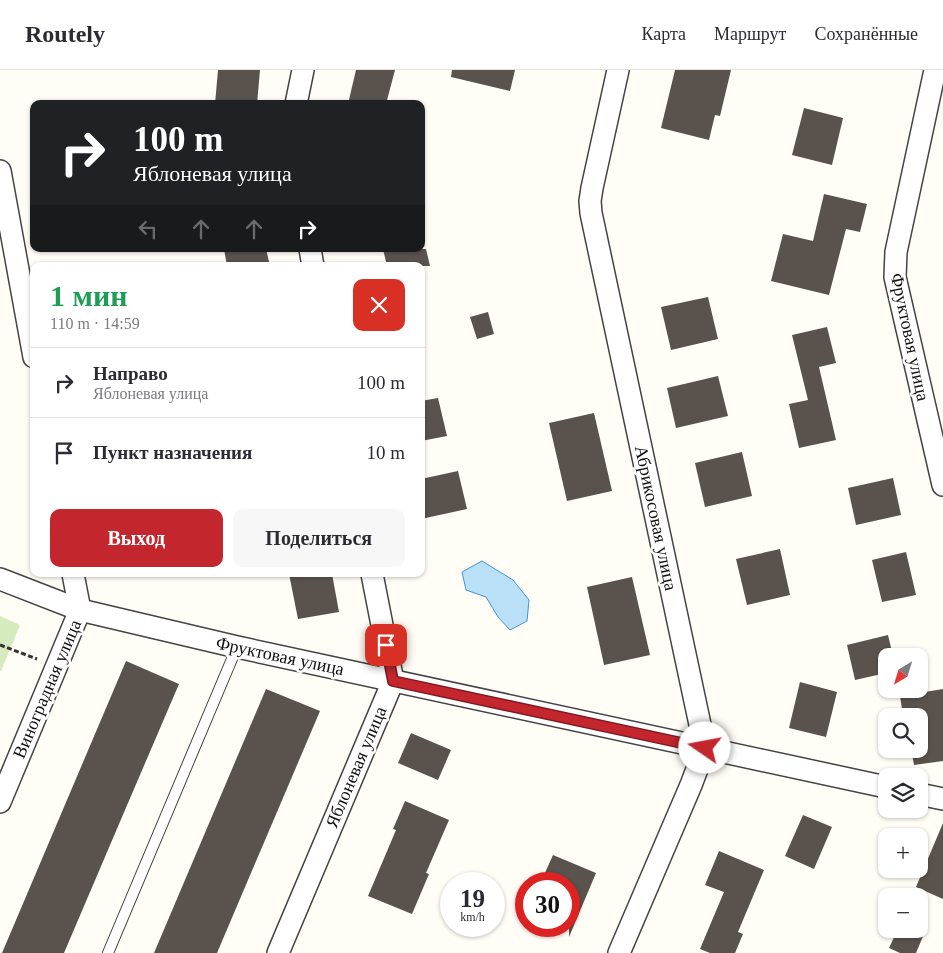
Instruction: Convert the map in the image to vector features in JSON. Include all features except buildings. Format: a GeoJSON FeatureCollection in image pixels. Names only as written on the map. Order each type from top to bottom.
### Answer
{"type":"FeatureCollection","features":[{"type":"Feature","properties":{"kind":"street"},"geometry":{"type":"LineString","coordinates":[[297,100],[304,70]]}},
{"type":"Feature","properties":{"kind":"street","name":"Абрикосовая улица"},"geometry":{"type":"LineString","coordinates":[[618,70],[592,188],[591,213],[705,748]]}},
{"type":"Feature","properties":{"kind":"street","name":"Фруктовая улица"},"geometry":{"type":"LineString","coordinates":[[935,70],[896,252],[894,277],[943,486]]}},
{"type":"Feature","properties":{"kind":"street"},"geometry":{"type":"LineString","coordinates":[[0,171],[30,335]]}},
{"type":"Feature","properties":{"kind":"street","name":"Виноградная улица"},"geometry":{"type":"LineString","coordinates":[[0,802],[80,610],[74,577]]}},
{"type":"Feature","properties":{"kind":"street"},"geometry":{"type":"LineString","coordinates":[[373,577],[393,681]]}},
{"type":"Feature","properties":{"kind":"street","name":"Фруктовая улица"},"geometry":{"type":"LineString","coordinates":[[0,579],[80,610],[237,647],[878,785]]}},
{"type":"Feature","properties":{"kind":"street","name":"Яблоневая улица"},"geometry":{"type":"LineString","coordinates":[[278,953],[393,681]]}},
{"type":"Feature","properties":{"kind":"street"},"geometry":{"type":"LineString","coordinates":[[619,953],[705,748]]}},
{"type":"Feature","properties":{"kind":"street"},"geometry":{"type":"LineString","coordinates":[[928,796],[943,799]]}},
{"type":"Feature","properties":{"kind":"lane"},"geometry":{"type":"LineString","coordinates":[[108,953],[237,647]]}},
{"type":"Feature","properties":{"kind":"path"},"geometry":{"type":"LineString","coordinates":[[0,645],[57,665]]}},
{"type":"Feature","properties":{"kind":"green space"},"geometry":{"type":"Polygon","coordinates":[[[0,616],[20,625],[1,671],[0,671],[0,616]]]}},
{"type":"Feature","properties":{"kind":"water"},"geometry":{"type":"Polygon","coordinates":[[[482,561],[513,580],[529,600],[527,621],[510,630],[498,617],[486,597],[466,590],[462,572],[482,561]]]}},
{"type":"Feature","properties":{"kind":"route"},"geometry":{"type":"LineString","coordinates":[[386,645],[393,681],[705,748]]}}]}
